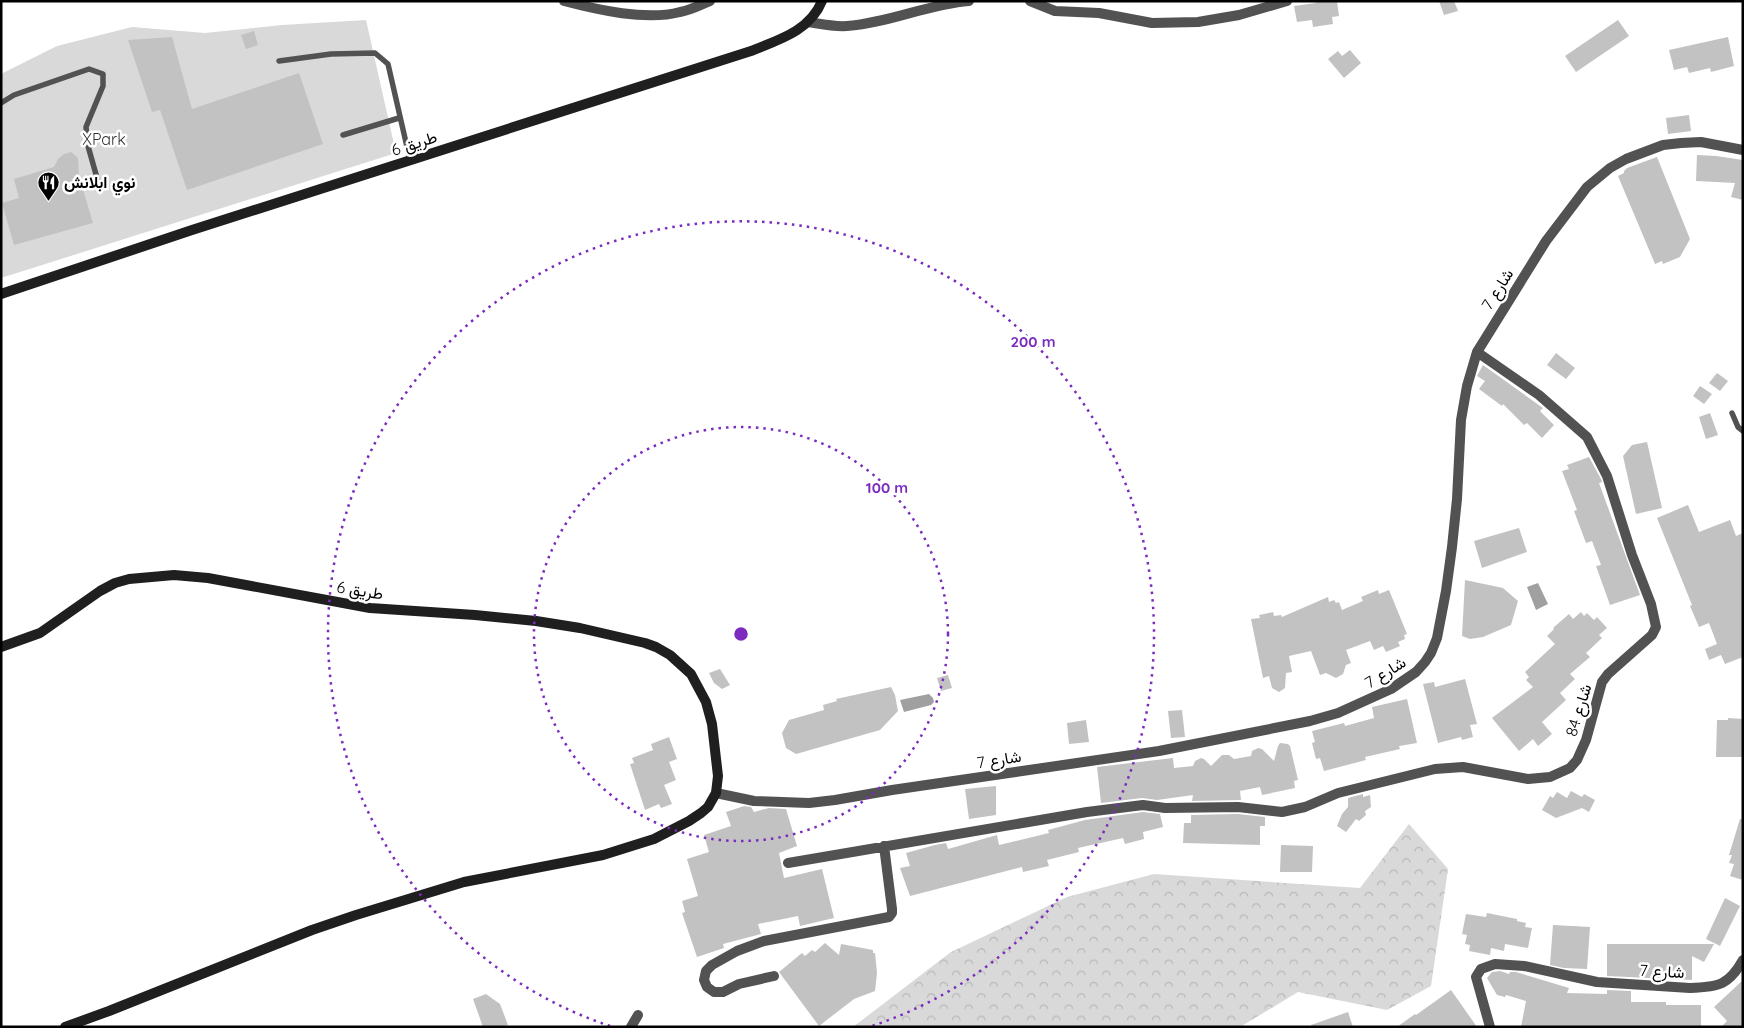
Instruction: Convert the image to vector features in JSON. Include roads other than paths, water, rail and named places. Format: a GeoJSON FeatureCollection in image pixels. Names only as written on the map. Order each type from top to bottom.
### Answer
{"type":"FeatureCollection","features":[{"type":"Feature","properties":{"kind":"street"},"geometry":{"type":"LineString","coordinates":[[564,1],[603,10],[665,15],[680,12],[710,1]]}},
{"type":"Feature","properties":{"kind":"street","name":"طريق 6"},"geometry":{"type":"LineString","coordinates":[[1,294],[192,230],[751,51],[792,33],[808,22],[815,15],[822,1]]}},
{"type":"Feature","properties":{"kind":"street"},"geometry":{"type":"LineString","coordinates":[[808,22],[838,26],[856,25],[945,4],[969,1]]}},
{"type":"Feature","properties":{"kind":"street"},"geometry":{"type":"LineString","coordinates":[[1030,1],[1055,11],[1099,14],[1152,24],[1206,21],[1239,15],[1286,1]]}},
{"type":"Feature","properties":{"kind":"street","name":"شارع 7"},"geometry":{"type":"LineString","coordinates":[[716,794],[754,801],[782,803],[818,802],[1159,751],[1338,713],[1391,689],[1406,680],[1421,667],[1431,653],[1437,638],[1452,547],[1462,420],[1477,352],[1546,241],[1587,187],[1599,176],[1626,159],[1663,145],[1701,142],[1743,150]]}},
{"type":"Feature","properties":{"kind":"street","name":"شارع 84"},"geometry":{"type":"LineString","coordinates":[[788,863],[1087,812],[1143,805],[1185,808],[1238,806],[1282,812],[1304,807],[1338,793],[1435,769],[1463,767],[1514,777],[1541,779],[1558,775],[1574,765],[1586,740],[1602,682],[1608,674],[1652,635],[1656,627],[1654,614],[1632,555],[1607,476],[1587,437],[1539,395],[1477,352]]}},
{"type":"Feature","properties":{"kind":"street","name":"طريق 6"},"geometry":{"type":"LineString","coordinates":[[1,647],[40,634],[100,591],[115,583],[129,579],[174,575],[208,578],[370,608],[476,615],[580,628],[645,643],[663,651],[691,674],[706,702],[712,724],[718,776],[716,794]]}},
{"type":"Feature","properties":{"kind":"street"},"geometry":{"type":"LineString","coordinates":[[65,1027],[312,930],[372,910],[464,882],[603,855],[654,839],[696,817],[708,807],[716,794]]}},
{"type":"Feature","properties":{"kind":"street"},"geometry":{"type":"LineString","coordinates":[[774,976],[739,984],[723,992],[714,992],[707,988],[704,980],[706,971],[712,966],[737,951],[764,941],[889,917],[892,913],[892,908],[884,846]]}},
{"type":"Feature","properties":{"kind":"street","name":"شارع 7"},"geometry":{"type":"LineString","coordinates":[[1490,1027],[1476,977],[1482,969],[1495,964],[1524,966],[1597,982],[1701,988],[1726,982],[1734,975],[1743,960]]}},
{"type":"Feature","properties":{"kind":"street"},"geometry":{"type":"LineString","coordinates":[[631,1027],[638,1015]]}},
{"type":"Feature","properties":{"kind":"lane"},"geometry":{"type":"LineString","coordinates":[[279,61],[331,54],[375,53],[388,64],[410,160]]}},
{"type":"Feature","properties":{"kind":"lane"},"geometry":{"type":"LineString","coordinates":[[1,103],[14,95],[89,69],[103,74],[103,86],[86,126],[88,146],[99,185]]}},
{"type":"Feature","properties":{"kind":"lane"},"geometry":{"type":"LineString","coordinates":[[343,135],[399,118]]}},
{"type":"Feature","properties":{"kind":"lane"},"geometry":{"type":"LineString","coordinates":[[1732,413],[1738,427],[1743,431]]}},
{"type":"Feature","properties":{"kind":"place","name":"نوي ابلانش"},"geometry":{"type":"Point","coordinates":[48,201]}},
{"type":"Feature","properties":{"kind":"park label","name":"XPark"},"geometry":{"type":"Point","coordinates":[104,139]}}]}
